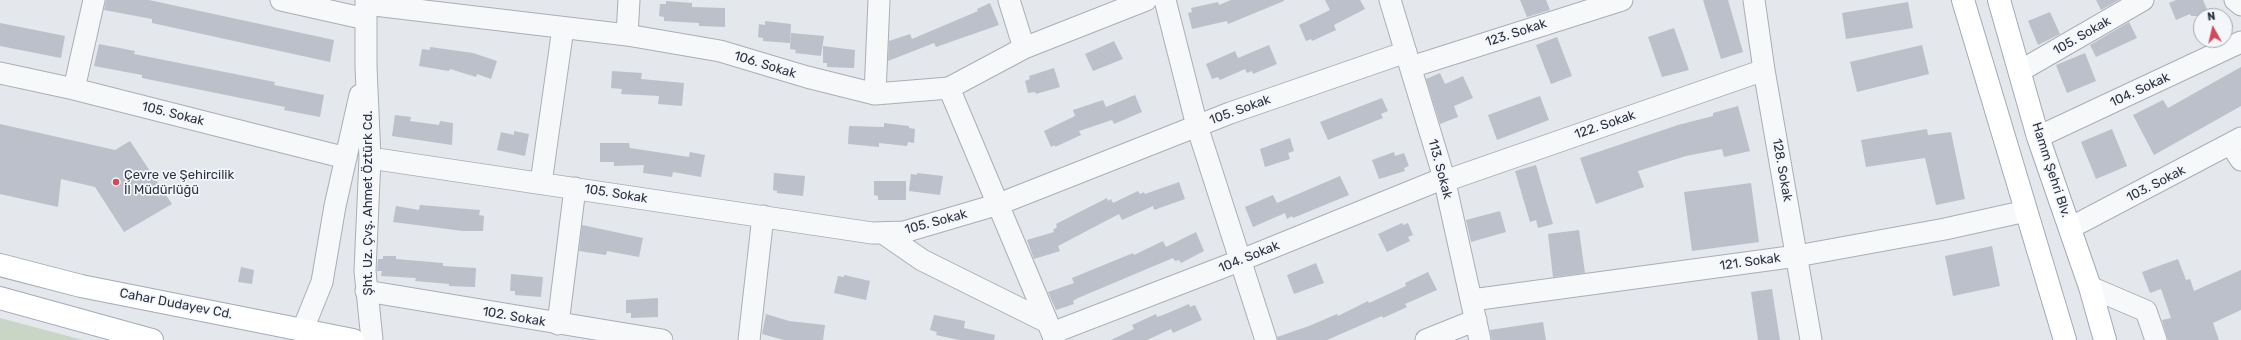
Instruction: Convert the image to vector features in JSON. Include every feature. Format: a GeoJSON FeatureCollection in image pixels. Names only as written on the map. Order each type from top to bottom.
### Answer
{"type":"FeatureCollection","features":[{"type":"Feature","properties":{"kind":"main road"},"geometry":{"type":"LineString","coordinates":[[1963,0],[2065,340]]}},
{"type":"Feature","properties":{"kind":"main road","name":"Hamm Şehri Blv."},"geometry":{"type":"LineString","coordinates":[[1999,0],[2038,137],[2090,287],[2105,340]]}},
{"type":"Feature","properties":{"kind":"main road","name":"Cahar Dudayev Cd."},"geometry":{"type":"LineString","coordinates":[[0,265],[81,286],[304,335],[353,340]]}},
{"type":"Feature","properties":{"kind":"main road"},"geometry":{"type":"LineString","coordinates":[[0,298],[152,340]]}},
{"type":"Feature","properties":{"kind":"street"},"geometry":{"type":"LineString","coordinates":[[74,89],[94,0]]}},
{"type":"Feature","properties":{"kind":"street","name":"106. Sokak"},"geometry":{"type":"LineString","coordinates":[[281,0],[627,35],[720,51],[807,77],[875,94],[949,88],[1024,48],[1146,0]]}},
{"type":"Feature","properties":{"kind":"street"},"geometry":{"type":"LineString","coordinates":[[627,35],[629,0]]}},
{"type":"Feature","properties":{"kind":"street"},"geometry":{"type":"LineString","coordinates":[[875,94],[879,0]]}},
{"type":"Feature","properties":{"kind":"street"},"geometry":{"type":"LineString","coordinates":[[1008,0],[1024,48]]}},
{"type":"Feature","properties":{"kind":"street"},"geometry":{"type":"LineString","coordinates":[[1165,0],[1197,126],[1239,261],[1266,340]]}},
{"type":"Feature","properties":{"kind":"street","name":"113. Sokak"},"geometry":{"type":"LineString","coordinates":[[1390,0],[1445,179],[1480,340]]}},
{"type":"Feature","properties":{"kind":"street","name":"123. Sokak"},"geometry":{"type":"LineString","coordinates":[[1408,59],[1622,0]]}},
{"type":"Feature","properties":{"kind":"street","name":"128. Sokak"},"geometry":{"type":"LineString","coordinates":[[1754,0],[1764,70],[1811,340]]}},
{"type":"Feature","properties":{"kind":"street","name":"105. Sokak"},"geometry":{"type":"LineString","coordinates":[[2020,71],[2143,0]]}},
{"type":"Feature","properties":{"kind":"street"},"geometry":{"type":"LineString","coordinates":[[2235,0],[2241,5]]}},
{"type":"Feature","properties":{"kind":"street","name":"Şht. Uz. Çvş. Ahmet Öztürk Cd."},"geometry":{"type":"LineString","coordinates":[[366,8],[366,67],[370,158],[365,271],[372,340]]}},
{"type":"Feature","properties":{"kind":"street"},"geometry":{"type":"LineString","coordinates":[[541,183],[563,28]]}},
{"type":"Feature","properties":{"kind":"street","name":"104. Sokak"},"geometry":{"type":"LineString","coordinates":[[2038,137],[2241,42]]}},
{"type":"Feature","properties":{"kind":"street","name":"105. Sokak"},"geometry":{"type":"LineString","coordinates":[[370,158],[872,233],[904,232],[999,204],[1197,126],[1408,59]]}},
{"type":"Feature","properties":{"kind":"street","name":"Şht. Uz. Çvş. Ahmet Öztürk Cd."},"geometry":{"type":"LineString","coordinates":[[304,335],[322,282],[346,158],[366,67]]}},
{"type":"Feature","properties":{"kind":"street","name":"122. Sokak"},"geometry":{"type":"LineString","coordinates":[[1445,179],[1764,70]]}},
{"type":"Feature","properties":{"kind":"street","name":"105. Sokak"},"geometry":{"type":"LineString","coordinates":[[0,73],[74,89],[346,158]]}},
{"type":"Feature","properties":{"kind":"street"},"geometry":{"type":"LineString","coordinates":[[949,88],[999,204],[1051,332]]}},
{"type":"Feature","properties":{"kind":"street","name":"103. Sokak"},"geometry":{"type":"LineString","coordinates":[[2070,228],[2238,148]]}},
{"type":"Feature","properties":{"kind":"street","name":"104. Sokak"},"geometry":{"type":"LineString","coordinates":[[1051,332],[1239,261],[1445,179]]}},
{"type":"Feature","properties":{"kind":"street"},"geometry":{"type":"LineString","coordinates":[[558,324],[575,188]]}},
{"type":"Feature","properties":{"kind":"street","name":"121. Sokak"},"geometry":{"type":"LineString","coordinates":[[1474,310],[1797,256],[1945,229],[2026,211]]}},
{"type":"Feature","properties":{"kind":"street"},"geometry":{"type":"LineString","coordinates":[[749,340],[763,216]]}},
{"type":"Feature","properties":{"kind":"street"},"geometry":{"type":"LineString","coordinates":[[883,233],[922,260],[1051,332]]}},
{"type":"Feature","properties":{"kind":"street"},"geometry":{"type":"LineString","coordinates":[[2090,287],[2146,311],[2156,340]]}},
{"type":"Feature","properties":{"kind":"street","name":"102. Sokak"},"geometry":{"type":"LineString","coordinates":[[366,291],[662,340]]}},
{"type":"Feature","properties":{"kind":"street"},"geometry":{"type":"LineString","coordinates":[[1426,340],[1474,310]]}},
{"type":"Feature","properties":{"kind":"green space"},"geometry":{"type":"Polygon","coordinates":[[[0,318],[83,340],[0,340],[0,318]]]}},
{"type":"Feature","properties":{"kind":"building"},"geometry":{"type":"Polygon","coordinates":[[[106,0],[149,0],[334,40],[330,62],[152,23],[152,19],[104,10],[106,0]]]}},
{"type":"Feature","properties":{"kind":"building"},"geometry":{"type":"Polygon","coordinates":[[[1231,0],[1284,1],[1228,24],[1227,21],[1192,29],[1188,13],[1192,12],[1191,8],[1218,2],[1219,5],[1231,0]]]}},
{"type":"Feature","properties":{"kind":"building"},"geometry":{"type":"Polygon","coordinates":[[[1325,0],[1360,0],[1365,9],[1334,25],[1336,30],[1312,41],[1311,39],[1306,41],[1299,25],[1330,10],[1325,0]]]}},
{"type":"Feature","properties":{"kind":"building"},"geometry":{"type":"Polygon","coordinates":[[[1520,0],[1546,0],[1550,10],[1527,17],[1520,0]]]}},
{"type":"Feature","properties":{"kind":"building"},"geometry":{"type":"Polygon","coordinates":[[[1703,0],[1728,0],[1743,52],[1721,59],[1703,0]]]}},
{"type":"Feature","properties":{"kind":"building"},"geometry":{"type":"Polygon","coordinates":[[[2096,0],[2119,0],[2101,10],[2096,0]]]}},
{"type":"Feature","properties":{"kind":"building"},"geometry":{"type":"Polygon","coordinates":[[[2176,0],[2203,0],[2206,8],[2193,8],[2193,16],[2190,14],[2176,20],[2169,3],[2176,0]]]}},
{"type":"Feature","properties":{"kind":"building"},"geometry":{"type":"Polygon","coordinates":[[[666,1],[692,3],[692,7],[725,8],[725,27],[699,26],[699,23],[664,21],[664,17],[659,16],[660,4],[666,4],[666,1]]]}},
{"type":"Feature","properties":{"kind":"building"},"geometry":{"type":"Polygon","coordinates":[[[1908,2],[1913,28],[1846,39],[1842,13],[1908,2]]]}},
{"type":"Feature","properties":{"kind":"building"},"geometry":{"type":"Polygon","coordinates":[[[990,3],[999,25],[936,47],[934,43],[888,61],[889,41],[910,34],[912,39],[978,11],[977,9],[990,3]]]}},
{"type":"Feature","properties":{"kind":"building"},"geometry":{"type":"Polygon","coordinates":[[[2050,12],[2060,34],[2038,45],[2028,21],[2050,12]]]}},
{"type":"Feature","properties":{"kind":"building"},"geometry":{"type":"Polygon","coordinates":[[[765,21],[791,24],[790,43],[763,41],[763,38],[758,37],[759,24],[765,25],[765,21]]]}},
{"type":"Feature","properties":{"kind":"building"},"geometry":{"type":"Polygon","coordinates":[[[2129,22],[2137,38],[2096,57],[2090,45],[2129,22]]]}},
{"type":"Feature","properties":{"kind":"building"},"geometry":{"type":"Polygon","coordinates":[[[0,23],[65,36],[61,58],[0,46],[0,23]]]}},
{"type":"Feature","properties":{"kind":"building"},"geometry":{"type":"Polygon","coordinates":[[[1674,28],[1689,70],[1662,77],[1648,37],[1674,28]]]}},
{"type":"Feature","properties":{"kind":"building"},"geometry":{"type":"Polygon","coordinates":[[[791,33],[824,36],[821,56],[795,53],[796,50],[790,49],[791,33]]]}},
{"type":"Feature","properties":{"kind":"building"},"geometry":{"type":"Polygon","coordinates":[[[1557,37],[1572,76],[1551,84],[1536,45],[1557,37]]]}},
{"type":"Feature","properties":{"kind":"building"},"geometry":{"type":"Polygon","coordinates":[[[1114,41],[1123,59],[1093,71],[1085,54],[1114,41]]]}},
{"type":"Feature","properties":{"kind":"building"},"geometry":{"type":"Polygon","coordinates":[[[99,44],[135,51],[134,54],[275,82],[274,85],[324,95],[320,117],[284,110],[285,107],[142,78],[142,75],[94,66],[99,44]]]}},
{"type":"Feature","properties":{"kind":"building"},"geometry":{"type":"Polygon","coordinates":[[[1269,45],[1277,64],[1253,74],[1252,71],[1247,73],[1245,69],[1220,80],[1218,77],[1212,79],[1206,64],[1235,51],[1238,58],[1269,45]]]}},
{"type":"Feature","properties":{"kind":"building"},"geometry":{"type":"Polygon","coordinates":[[[1922,45],[1929,74],[1857,92],[1850,62],[1922,45]]]}},
{"type":"Feature","properties":{"kind":"building"},"geometry":{"type":"Polygon","coordinates":[[[823,46],[855,50],[854,68],[827,67],[827,63],[823,63],[823,46]]]}},
{"type":"Feature","properties":{"kind":"building"},"geometry":{"type":"Polygon","coordinates":[[[430,47],[473,53],[497,61],[491,79],[477,74],[476,77],[450,69],[449,71],[419,66],[422,49],[430,50],[430,47]]]}},
{"type":"Feature","properties":{"kind":"building"},"geometry":{"type":"Polygon","coordinates":[[[2085,53],[2096,81],[2067,93],[2056,65],[2085,53]]]}},
{"type":"Feature","properties":{"kind":"building"},"geometry":{"type":"Polygon","coordinates":[[[2241,67],[2241,106],[2154,155],[2133,115],[2163,100],[2168,108],[2241,67]]]}},
{"type":"Feature","properties":{"kind":"building"},"geometry":{"type":"Polygon","coordinates":[[[1054,68],[1060,87],[1036,94],[1035,92],[1028,93],[1025,81],[1030,79],[1029,76],[1054,68]]]}},
{"type":"Feature","properties":{"kind":"building"},"geometry":{"type":"Polygon","coordinates":[[[612,71],[642,73],[641,79],[684,83],[682,106],[658,104],[659,96],[621,94],[622,89],[611,88],[612,71]]]}},
{"type":"Feature","properties":{"kind":"building"},"geometry":{"type":"Polygon","coordinates":[[[1440,73],[1445,84],[1463,76],[1473,98],[1454,106],[1458,117],[1440,124],[1426,79],[1440,73]]]}},
{"type":"Feature","properties":{"kind":"building"},"geometry":{"type":"Polygon","coordinates":[[[1135,95],[1142,112],[1114,124],[1112,120],[1079,131],[1081,135],[1055,147],[1055,145],[1051,147],[1044,131],[1075,116],[1073,110],[1103,100],[1106,107],[1135,95]]]}},
{"type":"Feature","properties":{"kind":"building"},"geometry":{"type":"Polygon","coordinates":[[[1540,96],[1549,120],[1497,140],[1488,115],[1540,96]]]}},
{"type":"Feature","properties":{"kind":"building"},"geometry":{"type":"Polygon","coordinates":[[[1382,98],[1388,111],[1381,114],[1383,118],[1328,140],[1320,122],[1382,98]]]}},
{"type":"Feature","properties":{"kind":"building"},"geometry":{"type":"Polygon","coordinates":[[[1738,106],[1750,151],[1724,157],[1722,149],[1686,156],[1638,171],[1644,187],[1596,204],[1580,158],[1678,125],[1713,116],[1713,113],[1738,106]]]}},
{"type":"Feature","properties":{"kind":"building"},"geometry":{"type":"Polygon","coordinates":[[[395,115],[411,117],[410,121],[439,125],[440,121],[453,123],[452,145],[392,136],[395,115]]]}},
{"type":"Feature","properties":{"kind":"building"},"geometry":{"type":"Polygon","coordinates":[[[884,123],[909,126],[909,128],[915,129],[914,143],[908,142],[907,146],[879,143],[879,147],[848,144],[849,126],[884,127],[884,123]]]}},
{"type":"Feature","properties":{"kind":"building","name":"Çevre ve Şehircilik İl Müdürlüğü"},"geometry":{"type":"Polygon","coordinates":[[[0,124],[115,150],[130,141],[172,204],[124,232],[95,187],[61,179],[58,207],[0,194],[0,124]]]}},
{"type":"Feature","properties":{"kind":"building"},"geometry":{"type":"Polygon","coordinates":[[[1927,129],[1928,135],[1951,132],[1965,199],[1936,205],[1925,158],[1866,167],[1861,140],[1927,129]]]}},
{"type":"Feature","properties":{"kind":"building"},"geometry":{"type":"Polygon","coordinates":[[[2112,129],[2127,166],[2096,179],[2081,142],[2112,129]]]}},
{"type":"Feature","properties":{"kind":"building"},"geometry":{"type":"Polygon","coordinates":[[[514,131],[529,134],[525,156],[497,150],[501,132],[514,135],[514,131]]]}},
{"type":"Feature","properties":{"kind":"building"},"geometry":{"type":"Polygon","coordinates":[[[1290,138],[1294,151],[1288,153],[1290,159],[1265,167],[1260,149],[1290,138]]]}},
{"type":"Feature","properties":{"kind":"building"},"geometry":{"type":"Polygon","coordinates":[[[600,143],[629,143],[630,148],[689,157],[690,152],[705,155],[701,177],[673,172],[672,177],[643,173],[644,165],[614,166],[614,162],[600,162],[600,143]]]}},
{"type":"Feature","properties":{"kind":"building"},"geometry":{"type":"Polygon","coordinates":[[[1394,152],[1395,156],[1404,153],[1409,166],[1404,168],[1405,171],[1379,179],[1372,160],[1394,152]]]}},
{"type":"Feature","properties":{"kind":"building"},"geometry":{"type":"Polygon","coordinates":[[[1536,165],[1553,224],[1538,228],[1536,220],[1530,222],[1515,171],[1536,165]]]}},
{"type":"Feature","properties":{"kind":"building"},"geometry":{"type":"Polygon","coordinates":[[[774,173],[805,176],[803,196],[777,193],[777,191],[773,190],[774,173]]]}},
{"type":"Feature","properties":{"kind":"building"},"geometry":{"type":"Polygon","coordinates":[[[917,173],[943,176],[940,195],[909,191],[911,174],[917,175],[917,173]]]}},
{"type":"Feature","properties":{"kind":"building"},"geometry":{"type":"Polygon","coordinates":[[[1340,176],[1349,195],[1293,218],[1292,216],[1287,219],[1285,213],[1253,227],[1245,207],[1273,195],[1277,203],[1340,176]]]}},
{"type":"Feature","properties":{"kind":"building"},"geometry":{"type":"Polygon","coordinates":[[[874,181],[906,181],[906,200],[878,200],[878,196],[874,195],[874,181]]]}},
{"type":"Feature","properties":{"kind":"building"},"geometry":{"type":"Polygon","coordinates":[[[1179,182],[1185,199],[1154,210],[1153,206],[1122,220],[1119,214],[1058,246],[1060,251],[1034,259],[1027,240],[1054,232],[1053,230],[1057,227],[1056,224],[1107,198],[1108,201],[1111,199],[1113,203],[1138,191],[1140,194],[1144,192],[1145,194],[1179,182]]]}},
{"type":"Feature","properties":{"kind":"building"},"geometry":{"type":"Polygon","coordinates":[[[1751,183],[1759,242],[1692,251],[1684,192],[1751,183]]]}},
{"type":"Feature","properties":{"kind":"building"},"geometry":{"type":"Polygon","coordinates":[[[420,205],[480,210],[479,215],[484,216],[483,231],[463,231],[393,222],[396,206],[419,210],[420,205]]]}},
{"type":"Feature","properties":{"kind":"building"},"geometry":{"type":"Polygon","coordinates":[[[1500,211],[1506,232],[1471,242],[1466,220],[1500,211]]]}},
{"type":"Feature","properties":{"kind":"building"},"geometry":{"type":"Polygon","coordinates":[[[1402,223],[1403,225],[1408,223],[1413,235],[1408,237],[1410,241],[1387,252],[1378,234],[1402,223]]]}},
{"type":"Feature","properties":{"kind":"building"},"geometry":{"type":"Polygon","coordinates":[[[582,225],[643,238],[639,257],[607,251],[606,255],[579,251],[582,225]]]}},
{"type":"Feature","properties":{"kind":"building"},"geometry":{"type":"Polygon","coordinates":[[[1579,230],[1585,273],[1553,277],[1548,234],[1579,230]]]}},
{"type":"Feature","properties":{"kind":"building"},"geometry":{"type":"Polygon","coordinates":[[[1196,232],[1204,251],[1181,263],[1179,260],[1175,261],[1173,258],[1078,298],[1073,301],[1074,304],[1056,310],[1048,292],[1074,283],[1072,278],[1133,253],[1134,255],[1163,241],[1166,247],[1196,232]]]}},
{"type":"Feature","properties":{"kind":"building"},"geometry":{"type":"Polygon","coordinates":[[[1992,246],[2000,286],[1953,296],[1945,256],[1992,246]]]}},
{"type":"Feature","properties":{"kind":"building"},"geometry":{"type":"Polygon","coordinates":[[[383,256],[396,256],[396,259],[443,263],[443,266],[476,268],[475,287],[449,286],[449,284],[415,281],[416,278],[381,276],[382,271],[377,271],[378,259],[383,259],[383,256]]]}},
{"type":"Feature","properties":{"kind":"building"},"geometry":{"type":"Polygon","coordinates":[[[2178,259],[2186,280],[2190,279],[2194,291],[2241,270],[2241,310],[2213,323],[2219,340],[2168,340],[2162,320],[2171,318],[2161,289],[2150,293],[2142,272],[2178,259]]]}},
{"type":"Feature","properties":{"kind":"building"},"geometry":{"type":"Polygon","coordinates":[[[1316,263],[1324,283],[1294,294],[1287,275],[1316,263]]]}},
{"type":"Feature","properties":{"kind":"building"},"geometry":{"type":"Polygon","coordinates":[[[241,267],[254,270],[252,284],[238,282],[241,267]]]}},
{"type":"Feature","properties":{"kind":"building"},"geometry":{"type":"Polygon","coordinates":[[[1428,272],[1437,290],[1405,304],[1407,307],[1383,318],[1382,316],[1327,340],[1278,340],[1277,337],[1337,314],[1338,316],[1368,301],[1369,303],[1406,286],[1405,283],[1428,272]]]}},
{"type":"Feature","properties":{"kind":"building"},"geometry":{"type":"Polygon","coordinates":[[[511,274],[543,277],[541,297],[515,295],[515,291],[510,291],[511,274]]]}},
{"type":"Feature","properties":{"kind":"building"},"geometry":{"type":"Polygon","coordinates":[[[844,275],[870,281],[866,300],[834,293],[838,276],[844,277],[844,275]]]}},
{"type":"Feature","properties":{"kind":"building"},"geometry":{"type":"Polygon","coordinates":[[[1772,289],[1780,340],[1758,340],[1751,292],[1772,289]]]}},
{"type":"Feature","properties":{"kind":"building"},"geometry":{"type":"Polygon","coordinates":[[[658,298],[658,317],[631,318],[631,313],[626,313],[626,300],[658,298]]]}},
{"type":"Feature","properties":{"kind":"building"},"geometry":{"type":"Polygon","coordinates":[[[1189,304],[1190,307],[1195,305],[1202,320],[1173,333],[1171,329],[1147,340],[1111,340],[1134,329],[1132,325],[1156,314],[1157,317],[1189,304]]]}},
{"type":"Feature","properties":{"kind":"building"},"geometry":{"type":"Polygon","coordinates":[[[766,314],[789,321],[825,325],[823,340],[784,340],[762,334],[766,314]]]}},
{"type":"Feature","properties":{"kind":"building"},"geometry":{"type":"Polygon","coordinates":[[[934,315],[965,321],[964,328],[995,335],[994,340],[959,340],[936,335],[937,332],[930,330],[934,315]]]}},
{"type":"Feature","properties":{"kind":"building"},"geometry":{"type":"Polygon","coordinates":[[[1543,322],[1546,340],[1492,340],[1490,330],[1543,322]]]}},
{"type":"Feature","properties":{"kind":"place","name":"Çevre ve Şehircilik İl Müdürlüğü"},"geometry":{"type":"Point","coordinates":[116,182]}}]}
